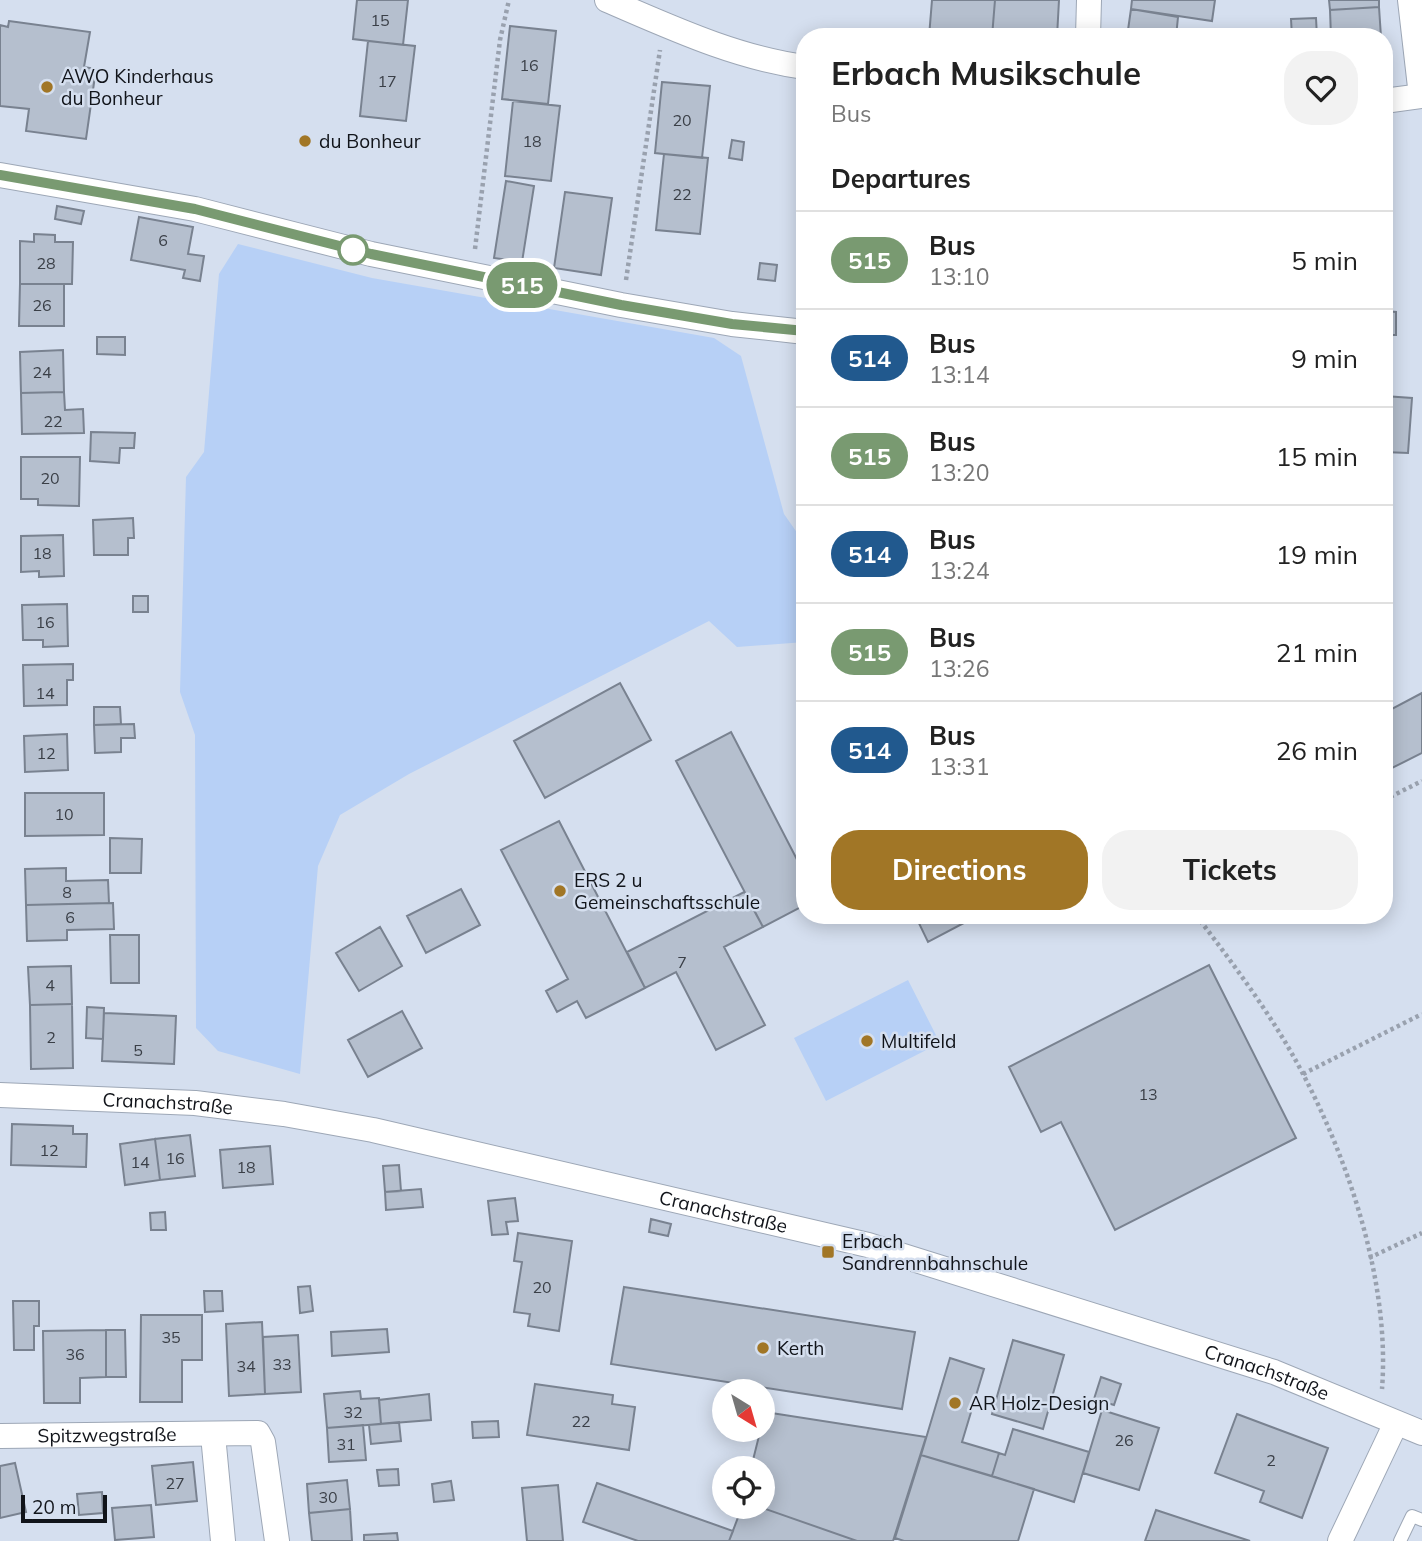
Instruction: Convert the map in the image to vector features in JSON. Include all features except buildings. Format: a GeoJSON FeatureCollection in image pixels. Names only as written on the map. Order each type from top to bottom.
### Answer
{"type":"FeatureCollection","features":[{"type":"Feature","properties":{"kind":"street"},"geometry":{"type":"LineString","coordinates":[[607,0],[706,40],[796,66]]}},
{"type":"Feature","properties":{"kind":"street"},"geometry":{"type":"LineString","coordinates":[[1088,28],[1089,0]]}},
{"type":"Feature","properties":{"kind":"street"},"geometry":{"type":"LineString","coordinates":[[1393,100],[1421,96],[1410,0]]}},
{"type":"Feature","properties":{"kind":"street"},"geometry":{"type":"LineString","coordinates":[[0,175],[195,209],[371,254],[621,305],[732,324],[796,331]]}},
{"type":"Feature","properties":{"kind":"street","name":"Cranachstraße"},"geometry":{"type":"LineString","coordinates":[[0,1095],[195,1103],[284,1114],[373,1130],[828,1235],[894,1253],[1274,1372],[1422,1433]]}},
{"type":"Feature","properties":{"kind":"street"},"geometry":{"type":"LineString","coordinates":[[1340,1541],[1388,1419]]}},
{"type":"Feature","properties":{"kind":"street","name":"Spitzwegstraße"},"geometry":{"type":"LineString","coordinates":[[0,1436],[258,1433],[263,1442],[277,1541]]}},
{"type":"Feature","properties":{"kind":"street"},"geometry":{"type":"LineString","coordinates":[[213,1435],[223,1541]]}},
{"type":"Feature","properties":{"kind":"lane"},"geometry":{"type":"LineString","coordinates":[[1400,1541],[1412,1516],[1422,1520]]}},
{"type":"Feature","properties":{"kind":"path"},"geometry":{"type":"LineString","coordinates":[[472,275],[499,40],[509,0]]}},
{"type":"Feature","properties":{"kind":"path"},"geometry":{"type":"LineString","coordinates":[[621,305],[664,24]]}},
{"type":"Feature","properties":{"kind":"path"},"geometry":{"type":"LineString","coordinates":[[1393,796],[1422,781]]}},
{"type":"Feature","properties":{"kind":"path"},"geometry":{"type":"LineString","coordinates":[[1202,924],[1273,1022],[1303,1074],[1349,1185],[1381,1304],[1388,1419]]}},
{"type":"Feature","properties":{"kind":"path"},"geometry":{"type":"LineString","coordinates":[[1303,1074],[1422,1014]]}},
{"type":"Feature","properties":{"kind":"path"},"geometry":{"type":"LineString","coordinates":[[1370,1258],[1422,1233]]}},
{"type":"Feature","properties":{"kind":"shaded area"},"geometry":{"type":"Polygon","coordinates":[[[238,244],[372,278],[714,338],[741,356],[784,514],[796,531],[796,643],[737,647],[709,621],[409,774],[340,815],[318,866],[300,1074],[218,1051],[196,1028],[195,735],[180,692],[186,477],[204,452],[219,274],[238,244]]]}},
{"type":"Feature","properties":{"kind":"shaded area","name":"Multifeld"},"geometry":{"type":"Polygon","coordinates":[[[908,980],[940,1043],[826,1101],[794,1038],[908,980]]]}},
{"type":"Feature","properties":{"kind":"bus line","name":"515"},"geometry":{"type":"LineString","coordinates":[[0,175],[195,209],[371,254],[621,305],[732,324],[796,330]]}},
{"type":"Feature","properties":{"kind":"place","name":"AWO Kinderhaus du Bonheur"},"geometry":{"type":"Point","coordinates":[47,87]}},
{"type":"Feature","properties":{"kind":"place","name":"du Bonheur"},"geometry":{"type":"Point","coordinates":[305,141]}},
{"type":"Feature","properties":{"kind":"place","name":"ERS 2 u Gemeinschaftsschule"},"geometry":{"type":"Point","coordinates":[560,891]}},
{"type":"Feature","properties":{"kind":"place","name":"Multifeld"},"geometry":{"type":"Point","coordinates":[867,1041]}},
{"type":"Feature","properties":{"kind":"place","name":"Erbach Sandrennbahnschule"},"geometry":{"type":"Point","coordinates":[828,1252]}},
{"type":"Feature","properties":{"kind":"place","name":"Kerth"},"geometry":{"type":"Point","coordinates":[763,1348]}},
{"type":"Feature","properties":{"kind":"place","name":"AR Holz-Design"},"geometry":{"type":"Point","coordinates":[955,1403]}}]}
